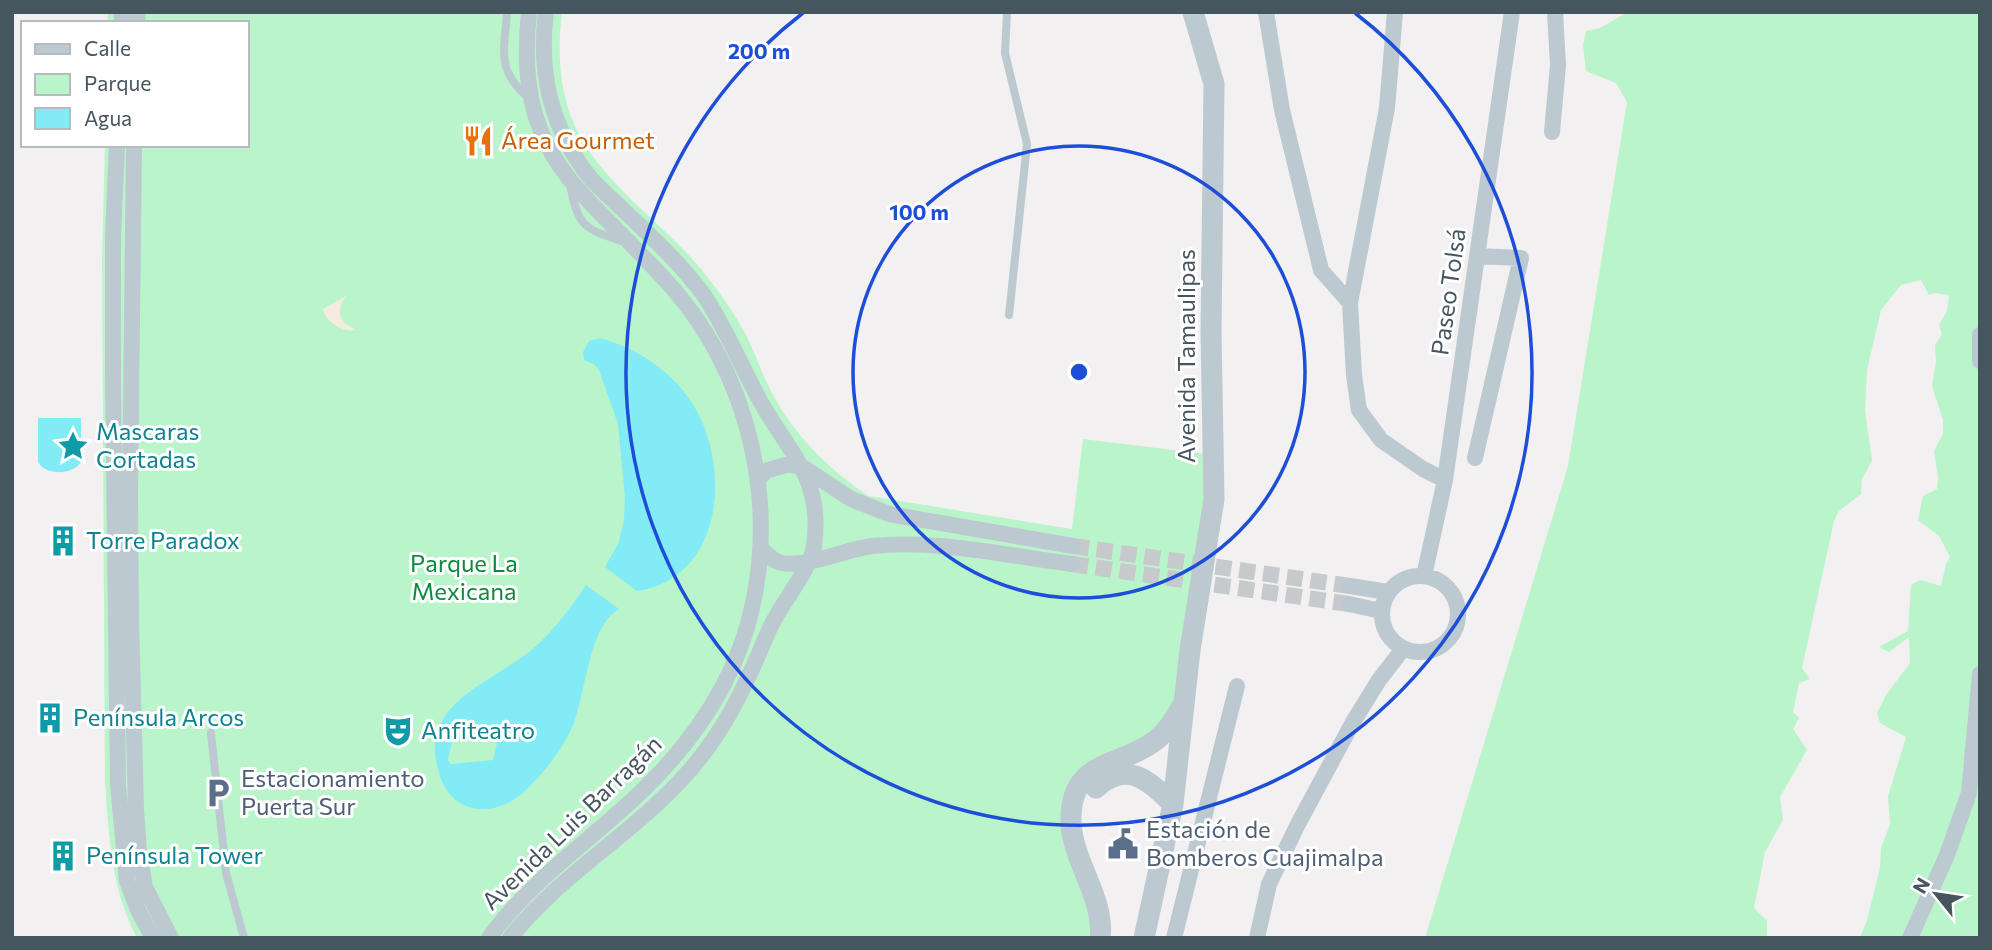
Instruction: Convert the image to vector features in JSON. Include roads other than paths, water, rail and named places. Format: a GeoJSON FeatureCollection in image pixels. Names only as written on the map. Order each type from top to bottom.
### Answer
{"type":"FeatureCollection","features":[{"type":"Feature","properties":{"kind":"street","name":"Avenida Luis Barragán"},"geometry":{"type":"LineString","coordinates":[[489,938],[519,901],[557,864],[644,790],[697,730],[725,681],[743,635],[753,596],[760,548],[758,478],[742,412],[719,357],[675,290],[570,181],[550,152],[532,107],[527,51],[529,12]]}},
{"type":"Feature","properties":{"kind":"street","name":"Avenida Luis Barragán"},"geometry":{"type":"LineString","coordinates":[[510,938],[544,901],[650,811],[702,756],[732,712],[773,621],[810,561],[815,529],[813,500],[804,468],[766,411],[722,324],[679,266],[580,165],[563,138],[552,109],[545,63],[547,12]]}},
{"type":"Feature","properties":{"kind":"street","name":"Avenida Tamaulipas"},"geometry":{"type":"LineString","coordinates":[[1144,938],[1173,804],[1214,499],[1211,331],[1214,84],[1193,12]]}},
{"type":"Feature","properties":{"kind":"street"},"geometry":{"type":"LineString","coordinates":[[1266,12],[1282,110],[1321,270],[1350,303]]}},
{"type":"Feature","properties":{"kind":"street"},"geometry":{"type":"LineString","coordinates":[[1395,12],[1387,108],[1350,303],[1354,375],[1359,410],[1381,440],[1445,480]]}},
{"type":"Feature","properties":{"kind":"street","name":"Paseo Tolsá"},"geometry":{"type":"LineString","coordinates":[[1424,576],[1445,480],[1512,12]]}},
{"type":"Feature","properties":{"kind":"street"},"geometry":{"type":"LineString","coordinates":[[1552,132],[1558,65],[1555,12]]}},
{"type":"Feature","properties":{"kind":"street"},"geometry":{"type":"LineString","coordinates":[[532,107],[552,109]]}},
{"type":"Feature","properties":{"kind":"street"},"geometry":{"type":"LineString","coordinates":[[117,147],[113,237],[113,483],[139,853],[145,887],[171,938]]}},
{"type":"Feature","properties":{"kind":"street"},"geometry":{"type":"LineString","coordinates":[[134,147],[118,785],[125,866],[131,894],[153,938]]}},
{"type":"Feature","properties":{"kind":"street"},"geometry":{"type":"LineString","coordinates":[[113,237],[132,239]]}},
{"type":"Feature","properties":{"kind":"street"},"geometry":{"type":"LineString","coordinates":[[1475,458],[1521,258],[1477,256]]}},
{"type":"Feature","properties":{"kind":"street"},"geometry":{"type":"LineString","coordinates":[[1980,335],[1980,361]]}},
{"type":"Feature","properties":{"kind":"street"},"geometry":{"type":"LineString","coordinates":[[758,478],[778,466],[789,464],[804,468]]}},
{"type":"Feature","properties":{"kind":"street","name":"Avenida Luis Barragán"},"geometry":{"type":"LineString","coordinates":[[804,468],[851,499],[889,514],[1073,546]]}},
{"type":"Feature","properties":{"kind":"street"},"geometry":{"type":"LineString","coordinates":[[760,548],[775,561],[783,563],[810,561],[870,547],[895,545],[954,549],[1072,565]]}},
{"type":"Feature","properties":{"kind":"street"},"geometry":{"type":"LineString","coordinates":[[1424,576],[1440,581],[1452,593],[1458,608],[1457,625],[1449,640],[1436,650],[1419,653],[1403,649],[1389,638],[1384,629],[1381,611],[1388,592],[1404,579],[1424,576]]}},
{"type":"Feature","properties":{"kind":"street"},"geometry":{"type":"LineString","coordinates":[[1350,586],[1388,592]]}},
{"type":"Feature","properties":{"kind":"street"},"geometry":{"type":"LineString","coordinates":[[1349,604],[1381,611]]}},
{"type":"Feature","properties":{"kind":"street"},"geometry":{"type":"LineString","coordinates":[[1257,938],[1269,884],[1298,824],[1353,722],[1379,680],[1403,649]]}},
{"type":"Feature","properties":{"kind":"street"},"geometry":{"type":"LineString","coordinates":[[1910,938],[1947,855],[1969,793],[1980,674]]}},
{"type":"Feature","properties":{"kind":"street"},"geometry":{"type":"LineString","coordinates":[[1174,938],[1237,686]]}},
{"type":"Feature","properties":{"kind":"street","name":"Avenida Tamaulipas"},"geometry":{"type":"LineString","coordinates":[[1100,938],[1098,910],[1072,837],[1071,811],[1076,794],[1085,778],[1099,766],[1136,753],[1157,740],[1169,728],[1185,701]]}},
{"type":"Feature","properties":{"kind":"street"},"geometry":{"type":"LineString","coordinates":[[1112,938],[1112,906],[1096,868],[1086,833],[1084,813],[1088,800],[1096,787],[1106,779],[1120,774],[1134,774],[1147,780],[1173,804]]}},
{"type":"Feature","properties":{"kind":"lane"},"geometry":{"type":"LineString","coordinates":[[507,12],[504,48],[506,72],[532,107]]}},
{"type":"Feature","properties":{"kind":"lane"},"geometry":{"type":"LineString","coordinates":[[1007,12],[1005,53],[1027,144],[1009,315]]}},
{"type":"Feature","properties":{"kind":"lane"},"geometry":{"type":"LineString","coordinates":[[211,733],[226,873],[244,938]]}},
{"type":"Feature","properties":{"kind":"water"},"geometry":{"type":"Polygon","coordinates":[[[600,338],[651,361],[682,389],[703,425],[712,454],[715,484],[713,514],[704,541],[689,564],[667,582],[637,591],[605,567],[619,542],[625,498],[618,424],[599,370],[594,364],[584,360],[583,352],[589,341],[600,338]]]}},
{"type":"Feature","properties":{"kind":"water"},"geometry":{"type":"Polygon","coordinates":[[[38,418],[81,418],[81,462],[77,466],[60,472],[42,467],[38,462],[38,418]]]}},
{"type":"Feature","properties":{"kind":"water"},"geometry":{"type":"Polygon","coordinates":[[[586,585],[619,609],[601,629],[575,720],[566,739],[542,774],[515,799],[485,809],[464,805],[450,794],[439,773],[435,748],[439,728],[449,711],[463,696],[536,646],[563,617],[586,585]],[[462,720],[456,722],[448,760],[451,764],[493,760],[498,739],[462,720]]]}},
{"type":"Feature","properties":{"kind":"tunnel"},"geometry":{"type":"LineString","coordinates":[[1073,546],[1350,586]]}},
{"type":"Feature","properties":{"kind":"tunnel"},"geometry":{"type":"LineString","coordinates":[[1072,564],[1349,604]]}},
{"type":"Feature","properties":{"kind":"place","name":"Área Gourmet"},"geometry":{"type":"Point","coordinates":[478,141]}},
{"type":"Feature","properties":{"kind":"place","name":"Mascaras Cortadas"},"geometry":{"type":"Point","coordinates":[73,446]}},
{"type":"Feature","properties":{"kind":"place","name":"Torre Paradox"},"geometry":{"type":"Point","coordinates":[63,541]}},
{"type":"Feature","properties":{"kind":"place","name":"Península Arcos"},"geometry":{"type":"Point","coordinates":[50,718]}},
{"type":"Feature","properties":{"kind":"place","name":"Anfiteatro"},"geometry":{"type":"Point","coordinates":[398,731]}},
{"type":"Feature","properties":{"kind":"place","name":"Estacionamiento Puerta Sur"},"geometry":{"type":"Point","coordinates":[218,793]}},
{"type":"Feature","properties":{"kind":"place","name":"Estación de Bomberos Cuajimalpa"},"geometry":{"type":"Point","coordinates":[1123,844]}},
{"type":"Feature","properties":{"kind":"place","name":"Península Tower"},"geometry":{"type":"Point","coordinates":[63,856]}},
{"type":"Feature","properties":{"kind":"park label","name":"Parque La Mexicana"},"geometry":{"type":"Point","coordinates":[464,578]}}]}
